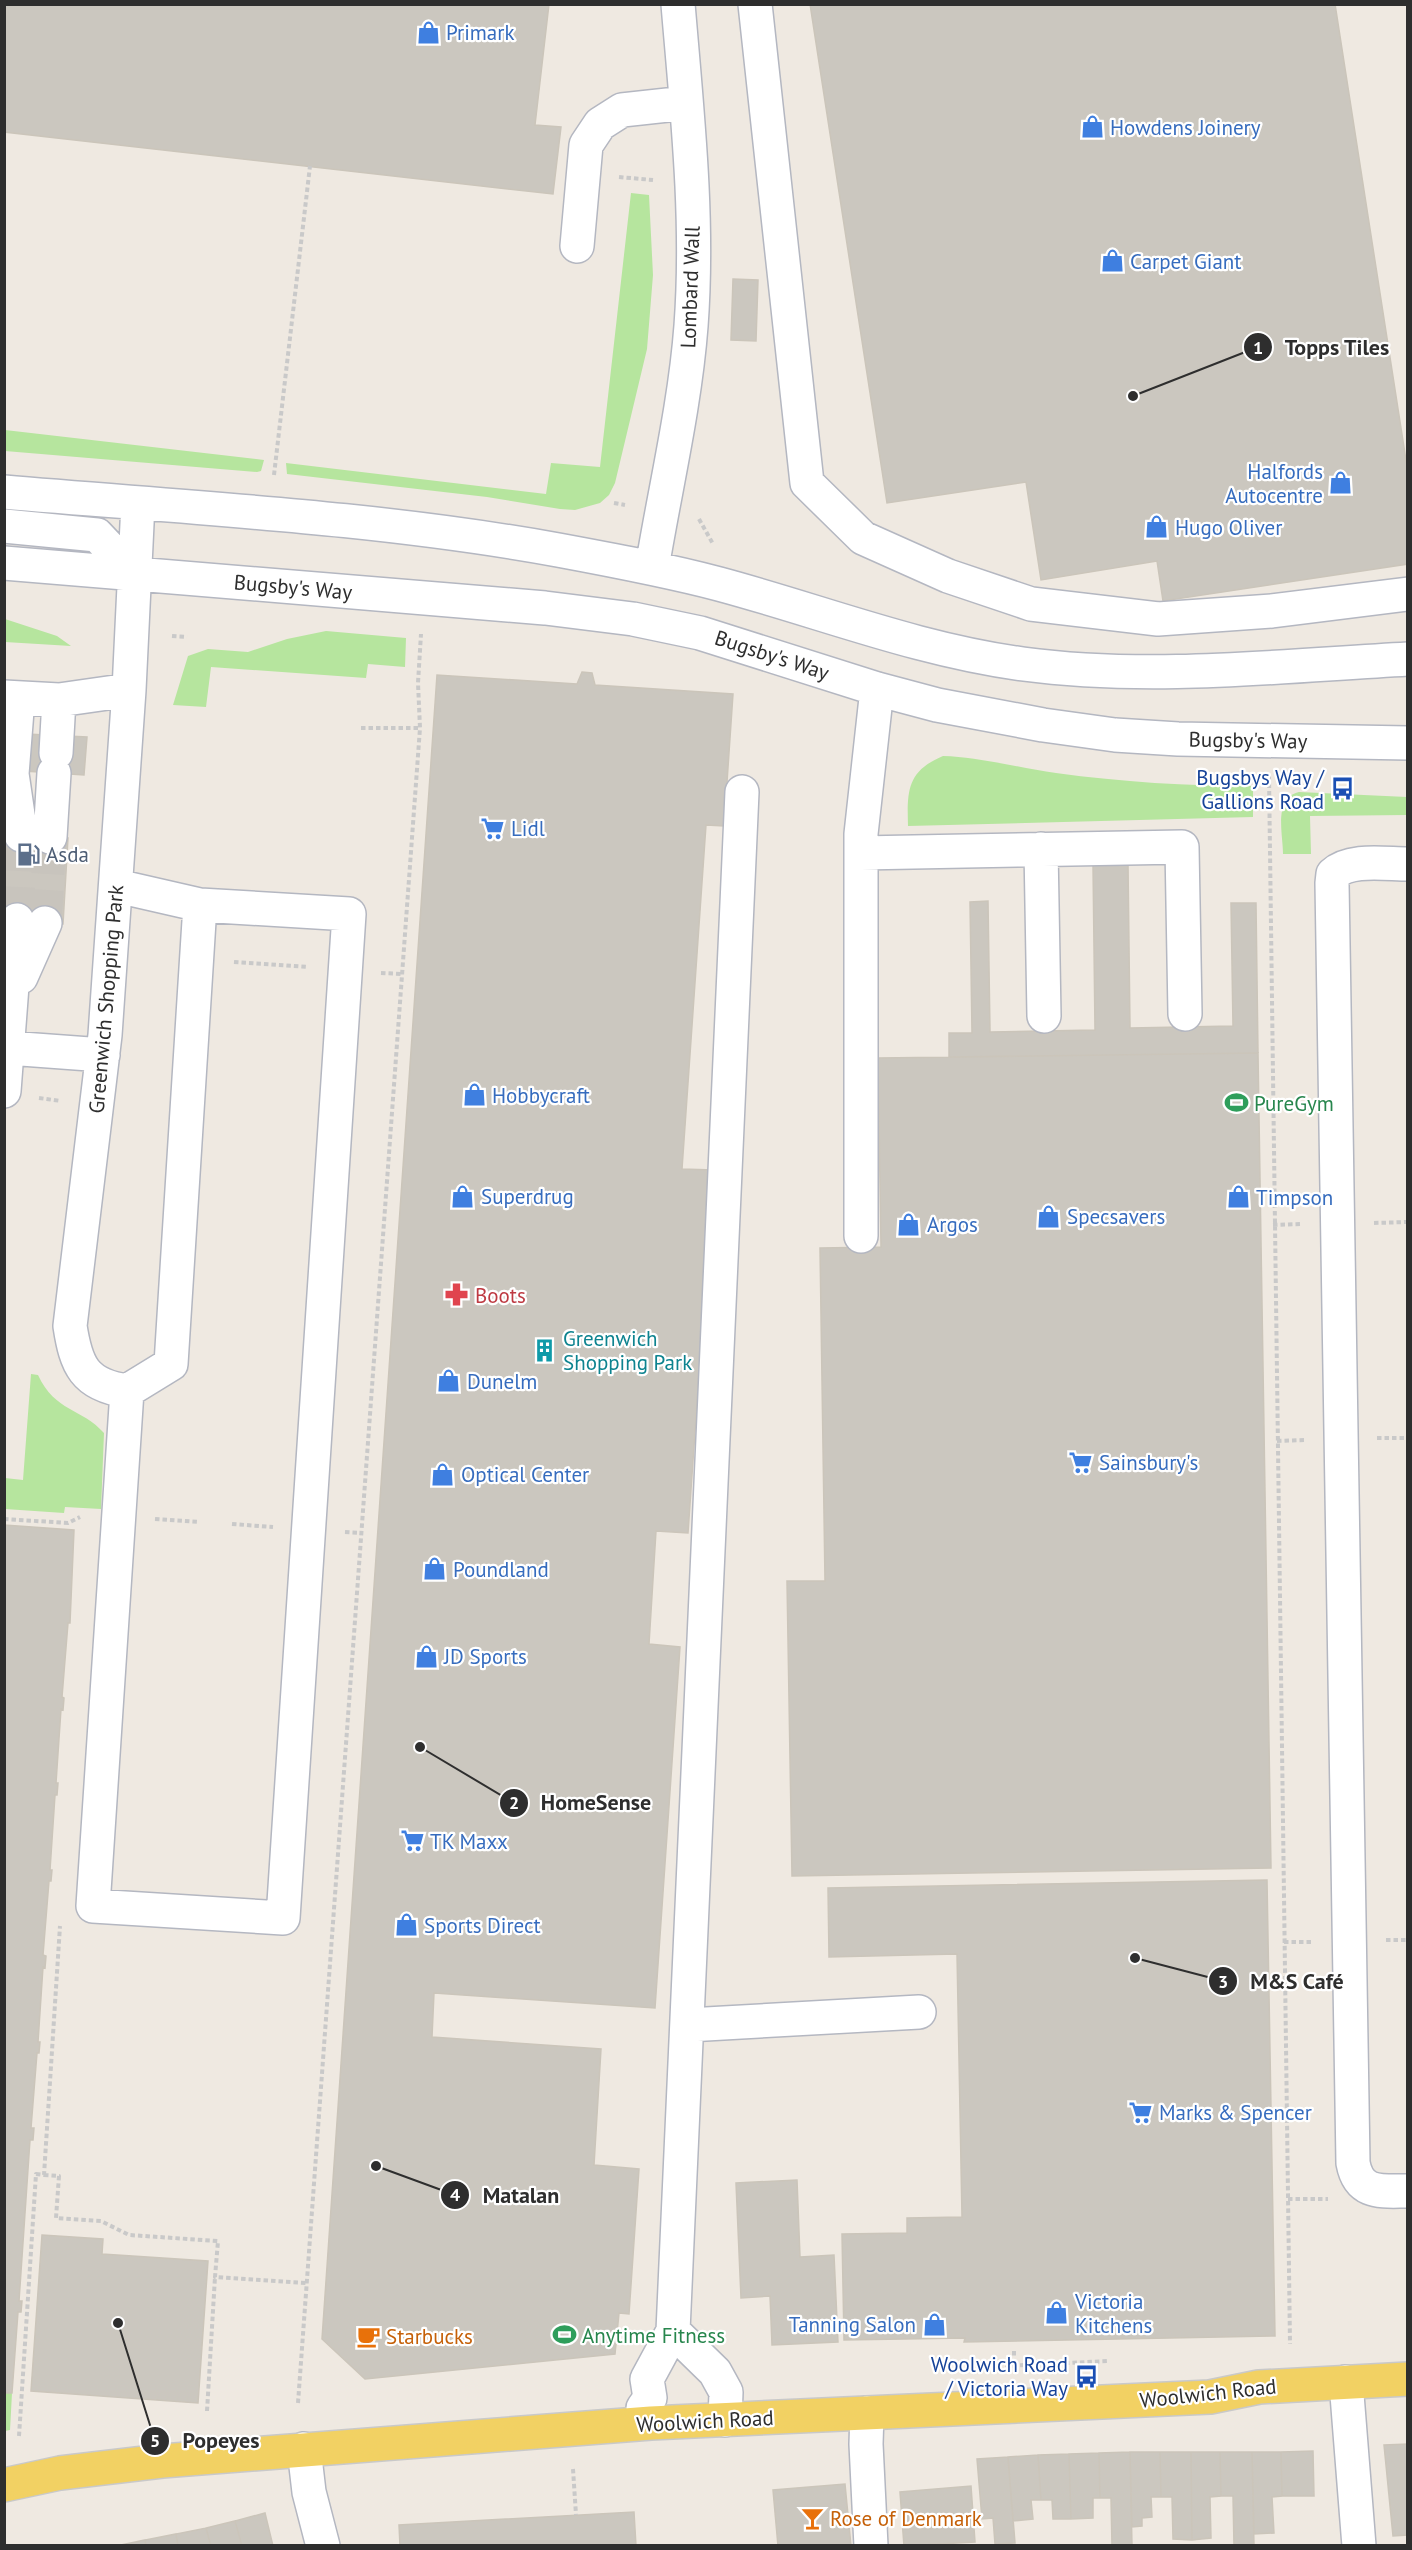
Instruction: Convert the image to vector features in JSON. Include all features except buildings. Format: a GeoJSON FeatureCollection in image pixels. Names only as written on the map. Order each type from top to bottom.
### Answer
{"type":"FeatureCollection","features":[{"type":"Feature","properties":{"kind":"main road","name":"Woolwich Road"},"geometry":{"type":"LineString","coordinates":[[4,2485],[60,2473],[162,2461],[644,2423],[1210,2397],[1258,2387],[1407,2379]]}},
{"type":"Feature","properties":{"kind":"street","name":"Lombard Wall"},"geometry":{"type":"LineString","coordinates":[[652,568],[691,327],[693,274],[686,103],[678,4]]}},
{"type":"Feature","properties":{"kind":"street"},"geometry":{"type":"LineString","coordinates":[[755,4],[807,483],[863,538],[948,576],[1031,604],[1158,619],[1272,611],[1407,594]]}},
{"type":"Feature","properties":{"kind":"street"},"geometry":{"type":"LineString","coordinates":[[577,246],[586,145],[600,124],[622,110],[686,103]]}},
{"type":"Feature","properties":{"kind":"street"},"geometry":{"type":"LineString","coordinates":[[4,492],[349,521],[555,549],[652,568],[720,585],[897,637],[1022,664],[1139,672],[1407,659]]}},
{"type":"Feature","properties":{"kind":"street"},"geometry":{"type":"LineString","coordinates":[[134,574],[138,503]]}},
{"type":"Feature","properties":{"kind":"street"},"geometry":{"type":"LineString","coordinates":[[4,526],[97,536],[134,574]]}},
{"type":"Feature","properties":{"kind":"street","name":"Bugsby's Way"},"geometry":{"type":"LineString","coordinates":[[4,563],[534,607],[633,620],[700,633],[877,689],[947,707],[1043,726],[1115,735],[1190,739],[1407,743]]}},
{"type":"Feature","properties":{"kind":"street","name":"Greenwich Shopping Park"},"geometry":{"type":"LineString","coordinates":[[127,1391],[110,1389],[93,1380],[81,1367],[74,1353],[70,1326],[103,1055],[117,886],[134,574]]}},
{"type":"Feature","properties":{"kind":"street"},"geometry":{"type":"LineString","coordinates":[[861,1236],[861,834],[877,689]]}},
{"type":"Feature","properties":{"kind":"street"},"geometry":{"type":"LineString","coordinates":[[58,700],[55,763],[36,836],[12,774],[11,697],[58,700],[129,690]]}},
{"type":"Feature","properties":{"kind":"street"},"geometry":{"type":"LineString","coordinates":[[644,2423],[643,2408],[650,2398],[647,2379],[673,2331],[742,792]]}},
{"type":"Feature","properties":{"kind":"street"},"geometry":{"type":"LineString","coordinates":[[861,853],[1182,847],[1185,1014]]}},
{"type":"Feature","properties":{"kind":"street"},"geometry":{"type":"LineString","coordinates":[[1041,849],[1044,1016]]}},
{"type":"Feature","properties":{"kind":"street"},"geometry":{"type":"LineString","coordinates":[[1407,864],[1340,867],[1333,874],[1332,883],[1353,2163],[1360,2183],[1371,2190],[1407,2191]]}},
{"type":"Feature","properties":{"kind":"street"},"geometry":{"type":"LineString","coordinates":[[117,886],[200,905],[349,914],[283,1918],[93,1906],[127,1391],[171,1364],[200,905]]}},
{"type":"Feature","properties":{"kind":"street"},"geometry":{"type":"LineString","coordinates":[[4,1091],[9,981],[31,922]]}},
{"type":"Feature","properties":{"kind":"street"},"geometry":{"type":"LineString","coordinates":[[6,1048],[103,1055]]}},
{"type":"Feature","properties":{"kind":"street"},"geometry":{"type":"LineString","coordinates":[[688,2025],[919,2012]]}},
{"type":"Feature","properties":{"kind":"street"},"geometry":{"type":"LineString","coordinates":[[673,2331],[715,2372],[726,2392],[726,2420]]}},
{"type":"Feature","properties":{"kind":"street"},"geometry":{"type":"LineString","coordinates":[[1346,2382],[1359,2546]]}},
{"type":"Feature","properties":{"kind":"street"},"geometry":{"type":"LineString","coordinates":[[867,2413],[866,2444],[871,2546]]}},
{"type":"Feature","properties":{"kind":"street"},"geometry":{"type":"LineString","coordinates":[[304,2449],[309,2492],[323,2546]]}},
{"type":"Feature","properties":{"kind":"path"},"geometry":{"type":"LineString","coordinates":[[273,483],[310,166]]}},
{"type":"Feature","properties":{"kind":"path"},"geometry":{"type":"LineString","coordinates":[[618,177],[662,181]]}},
{"type":"Feature","properties":{"kind":"path"},"geometry":{"type":"LineString","coordinates":[[614,503],[628,506]]}},
{"type":"Feature","properties":{"kind":"path"},"geometry":{"type":"LineString","coordinates":[[298,2403],[420,728],[418,683],[421,631]]}},
{"type":"Feature","properties":{"kind":"path"},"geometry":{"type":"LineString","coordinates":[[172,636],[187,637]]}},
{"type":"Feature","properties":{"kind":"path"},"geometry":{"type":"LineString","coordinates":[[362,728],[420,728]]}},
{"type":"Feature","properties":{"kind":"path"},"geometry":{"type":"LineString","coordinates":[[1269,779],[1290,2344]]}},
{"type":"Feature","properties":{"kind":"path"},"geometry":{"type":"LineString","coordinates":[[197,959],[402,974]]}},
{"type":"Feature","properties":{"kind":"path"},"geometry":{"type":"LineString","coordinates":[[38,1098],[61,1100],[63,1106]]}},
{"type":"Feature","properties":{"kind":"path"},"geometry":{"type":"LineString","coordinates":[[1368,1223],[1407,1222]]}},
{"type":"Feature","properties":{"kind":"path"},"geometry":{"type":"LineString","coordinates":[[1274,1225],[1305,1224]]}},
{"type":"Feature","properties":{"kind":"path"},"geometry":{"type":"LineString","coordinates":[[1373,1438],[1407,1438]]}},
{"type":"Feature","properties":{"kind":"path"},"geometry":{"type":"LineString","coordinates":[[1277,1441],[1310,1440]]}},
{"type":"Feature","properties":{"kind":"path"},"geometry":{"type":"LineString","coordinates":[[4,1519],[68,1523],[86,1515]]}},
{"type":"Feature","properties":{"kind":"path"},"geometry":{"type":"LineString","coordinates":[[146,1518],[199,1522]]}},
{"type":"Feature","properties":{"kind":"path"},"geometry":{"type":"LineString","coordinates":[[232,1524],[284,1527]]}},
{"type":"Feature","properties":{"kind":"path"},"geometry":{"type":"LineString","coordinates":[[44,2175],[60,1915]]}},
{"type":"Feature","properties":{"kind":"path"},"geometry":{"type":"LineString","coordinates":[[1284,1942],[1318,1942]]}},
{"type":"Feature","properties":{"kind":"path"},"geometry":{"type":"LineString","coordinates":[[19,2436],[36,2174],[59,2176],[56,2218],[101,2221],[129,2235],[218,2241],[207,2411]]}},
{"type":"Feature","properties":{"kind":"path"},"geometry":{"type":"LineString","coordinates":[[215,2277],[306,2283]]}},
{"type":"Feature","properties":{"kind":"path"},"geometry":{"type":"LineString","coordinates":[[573,2469],[576,2515]]}},
{"type":"Feature","properties":{"kind":"green space"},"geometry":{"type":"Polygon","coordinates":[[[631,193],[649,195],[653,275],[647,349],[615,483],[609,495],[600,503],[575,510],[560,509],[487,497],[287,474],[286,463],[546,494],[551,463],[600,467],[631,193]]]}},
{"type":"Feature","properties":{"kind":"green space"},"geometry":{"type":"Polygon","coordinates":[[[5,430],[264,460],[261,471],[257,472],[5,451],[5,430]]]}},
{"type":"Feature","properties":{"kind":"green space"},"geometry":{"type":"Polygon","coordinates":[[[5,619],[57,636],[71,646],[5,642],[5,619]]]}},
{"type":"Feature","properties":{"kind":"green space"},"geometry":{"type":"Polygon","coordinates":[[[326,631],[406,638],[405,667],[368,664],[366,678],[211,667],[206,707],[173,705],[188,656],[208,649],[248,652],[287,639],[326,631]]]}},
{"type":"Feature","properties":{"kind":"green space"},"geometry":{"type":"Polygon","coordinates":[[[943,756],[971,758],[1042,771],[1105,779],[1253,786],[1253,817],[908,826],[908,802],[912,783],[922,768],[943,756]]]}},
{"type":"Feature","properties":{"kind":"green space"},"geometry":{"type":"Polygon","coordinates":[[[1299,792],[1407,797],[1407,815],[1310,816],[1311,854],[1283,854],[1281,818],[1283,809],[1286,801],[1299,792]]]}},
{"type":"Feature","properties":{"kind":"green space"},"geometry":{"type":"Polygon","coordinates":[[[31,1374],[38,1375],[52,1396],[96,1425],[104,1433],[101,1509],[65,1507],[64,1513],[5,1509],[5,1478],[23,1480],[31,1374]]]}},
{"type":"Feature","properties":{"kind":"green space"},"geometry":{"type":"Polygon","coordinates":[[[4,2393],[12,2393],[10,2430],[5,2431],[4,2393]]]}},
{"type":"Feature","properties":{"kind":"tunnel"},"geometry":{"type":"LineString","coordinates":[[17,920],[21,835]]}},
{"type":"Feature","properties":{"kind":"tunnel"},"geometry":{"type":"LineString","coordinates":[[45,923],[50,837]]}},
{"type":"Feature","properties":{"kind":"place","name":"Primark"},"geometry":{"type":"Point","coordinates":[428,32]}},
{"type":"Feature","properties":{"kind":"place","name":"Howdens Joinery"},"geometry":{"type":"Point","coordinates":[1092,127]}},
{"type":"Feature","properties":{"kind":"place","name":"Carpet Giant"},"geometry":{"type":"Point","coordinates":[1112,261]}},
{"type":"Feature","properties":{"kind":"place","name":"Topps Tiles"},"geometry":{"type":"Point","coordinates":[1133,396]}},
{"type":"Feature","properties":{"kind":"place","name":"Halfords Autocentre"},"geometry":{"type":"Point","coordinates":[1341,483]}},
{"type":"Feature","properties":{"kind":"place","name":"Hugo Oliver"},"geometry":{"type":"Point","coordinates":[1157,527]}},
{"type":"Feature","properties":{"kind":"place","name":"Bugsbys Way / Gallions Road"},"geometry":{"type":"Point","coordinates":[1342,789]}},
{"type":"Feature","properties":{"kind":"place","name":"Lidl"},"geometry":{"type":"Point","coordinates":[493,828]}},
{"type":"Feature","properties":{"kind":"place","name":"Asda"},"geometry":{"type":"Point","coordinates":[28,854]}},
{"type":"Feature","properties":{"kind":"place","name":"Hobbycraft"},"geometry":{"type":"Point","coordinates":[474,1095]}},
{"type":"Feature","properties":{"kind":"place","name":"PureGym"},"geometry":{"type":"Point","coordinates":[1236,1103]}},
{"type":"Feature","properties":{"kind":"place","name":"Superdrug"},"geometry":{"type":"Point","coordinates":[463,1196]}},
{"type":"Feature","properties":{"kind":"place","name":"Timpson"},"geometry":{"type":"Point","coordinates":[1238,1197]}},
{"type":"Feature","properties":{"kind":"place","name":"Specsavers"},"geometry":{"type":"Point","coordinates":[1049,1216]}},
{"type":"Feature","properties":{"kind":"place","name":"Argos"},"geometry":{"type":"Point","coordinates":[909,1224]}},
{"type":"Feature","properties":{"kind":"place","name":"Boots"},"geometry":{"type":"Point","coordinates":[457,1295]}},
{"type":"Feature","properties":{"kind":"place","name":"Greenwich Shopping Park"},"geometry":{"type":"Point","coordinates":[545,1350]}},
{"type":"Feature","properties":{"kind":"place","name":"Dunelm"},"geometry":{"type":"Point","coordinates":[449,1381]}},
{"type":"Feature","properties":{"kind":"place","name":"Sainsbury's"},"geometry":{"type":"Point","coordinates":[1081,1462]}},
{"type":"Feature","properties":{"kind":"place","name":"Optical Center"},"geometry":{"type":"Point","coordinates":[443,1474]}},
{"type":"Feature","properties":{"kind":"place","name":"Poundland"},"geometry":{"type":"Point","coordinates":[435,1569]}},
{"type":"Feature","properties":{"kind":"place","name":"JD Sports"},"geometry":{"type":"Point","coordinates":[426,1656]}},
{"type":"Feature","properties":{"kind":"place","name":"HomeSense"},"geometry":{"type":"Point","coordinates":[420,1747]}},
{"type":"Feature","properties":{"kind":"place","name":"TK Maxx"},"geometry":{"type":"Point","coordinates":[412,1841]}},
{"type":"Feature","properties":{"kind":"place","name":"Sports Direct"},"geometry":{"type":"Point","coordinates":[406,1925]}},
{"type":"Feature","properties":{"kind":"place","name":"M&S Café"},"geometry":{"type":"Point","coordinates":[1135,1958]}},
{"type":"Feature","properties":{"kind":"place","name":"Marks & Spencer"},"geometry":{"type":"Point","coordinates":[1141,2112]}},
{"type":"Feature","properties":{"kind":"place","name":"Matalan"},"geometry":{"type":"Point","coordinates":[376,2166]}},
{"type":"Feature","properties":{"kind":"place","name":"Victoria Kitchens"},"geometry":{"type":"Point","coordinates":[1057,2313]}},
{"type":"Feature","properties":{"kind":"place","name":"Popeyes"},"geometry":{"type":"Point","coordinates":[118,2323]}},
{"type":"Feature","properties":{"kind":"place","name":"Tanning Salon"},"geometry":{"type":"Point","coordinates":[934,2324]}},
{"type":"Feature","properties":{"kind":"place","name":"Anytime Fitness"},"geometry":{"type":"Point","coordinates":[564,2335]}},
{"type":"Feature","properties":{"kind":"place","name":"Starbucks"},"geometry":{"type":"Point","coordinates":[368,2336]}},
{"type":"Feature","properties":{"kind":"place","name":"Woolwich Road / Victoria Way"},"geometry":{"type":"Point","coordinates":[1086,2376]}},
{"type":"Feature","properties":{"kind":"place","name":"Rose of Denmark"},"geometry":{"type":"Point","coordinates":[812,2518]}}]}
